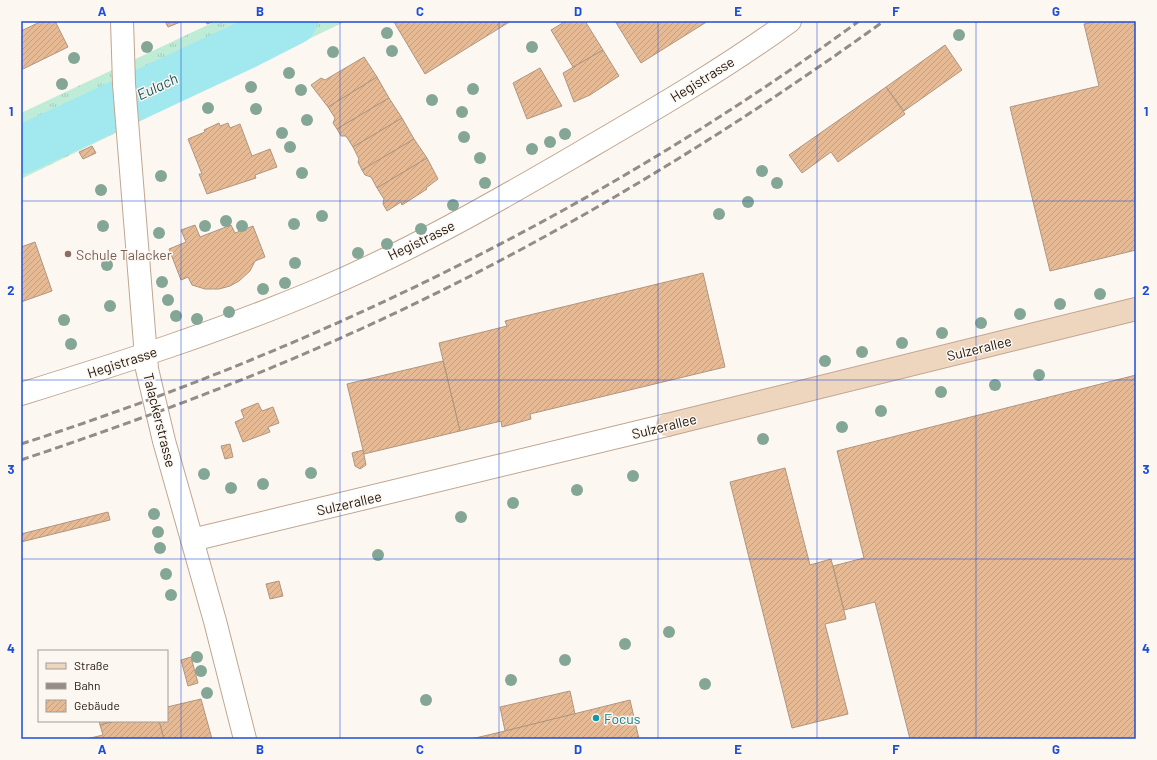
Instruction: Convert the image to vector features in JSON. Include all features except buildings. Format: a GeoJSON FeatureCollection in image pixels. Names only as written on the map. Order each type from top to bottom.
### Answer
{"type":"FeatureCollection","features":[{"type":"Feature","properties":{"kind":"main road","name":"Sulzerallee"},"geometry":{"type":"LineString","coordinates":[[667,425],[1136,309]]}},
{"type":"Feature","properties":{"kind":"street","name":"Talackerstrasse"},"geometry":{"type":"LineString","coordinates":[[122,21],[124,84],[146,355],[157,413],[215,621],[245,739]]}},
{"type":"Feature","properties":{"kind":"street","name":"Hegistrasse"},"geometry":{"type":"LineString","coordinates":[[21,394],[189,340],[319,289],[483,210],[652,111],[790,21]]}},
{"type":"Feature","properties":{"kind":"street","name":"Sulzerallee"},"geometry":{"type":"LineString","coordinates":[[192,540],[667,425]]}},
{"type":"Feature","properties":{"kind":"green space"},"geometry":{"type":"Polygon","coordinates":[[[216,21],[346,21],[21,179],[21,113],[216,21]]]}},
{"type":"Feature","properties":{"kind":"waterway","name":"Eulach"},"geometry":{"type":"LineString","coordinates":[[21,150],[248,44],[293,21]]}},
{"type":"Feature","properties":{"kind":"railway"},"geometry":{"type":"LineString","coordinates":[[21,444],[132,406],[242,364],[350,317],[457,266],[561,211],[663,152],[763,89],[859,21]]}},
{"type":"Feature","properties":{"kind":"railway"},"geometry":{"type":"LineString","coordinates":[[21,460],[151,415],[279,365],[431,296],[565,225],[696,148],[822,65],[884,21]]}},
{"type":"Feature","properties":{"kind":"place","name":"Schule Talacker"},"geometry":{"type":"Point","coordinates":[68,254]}},
{"type":"Feature","properties":{"kind":"place","name":"Focus"},"geometry":{"type":"Point","coordinates":[596,718]}}]}
